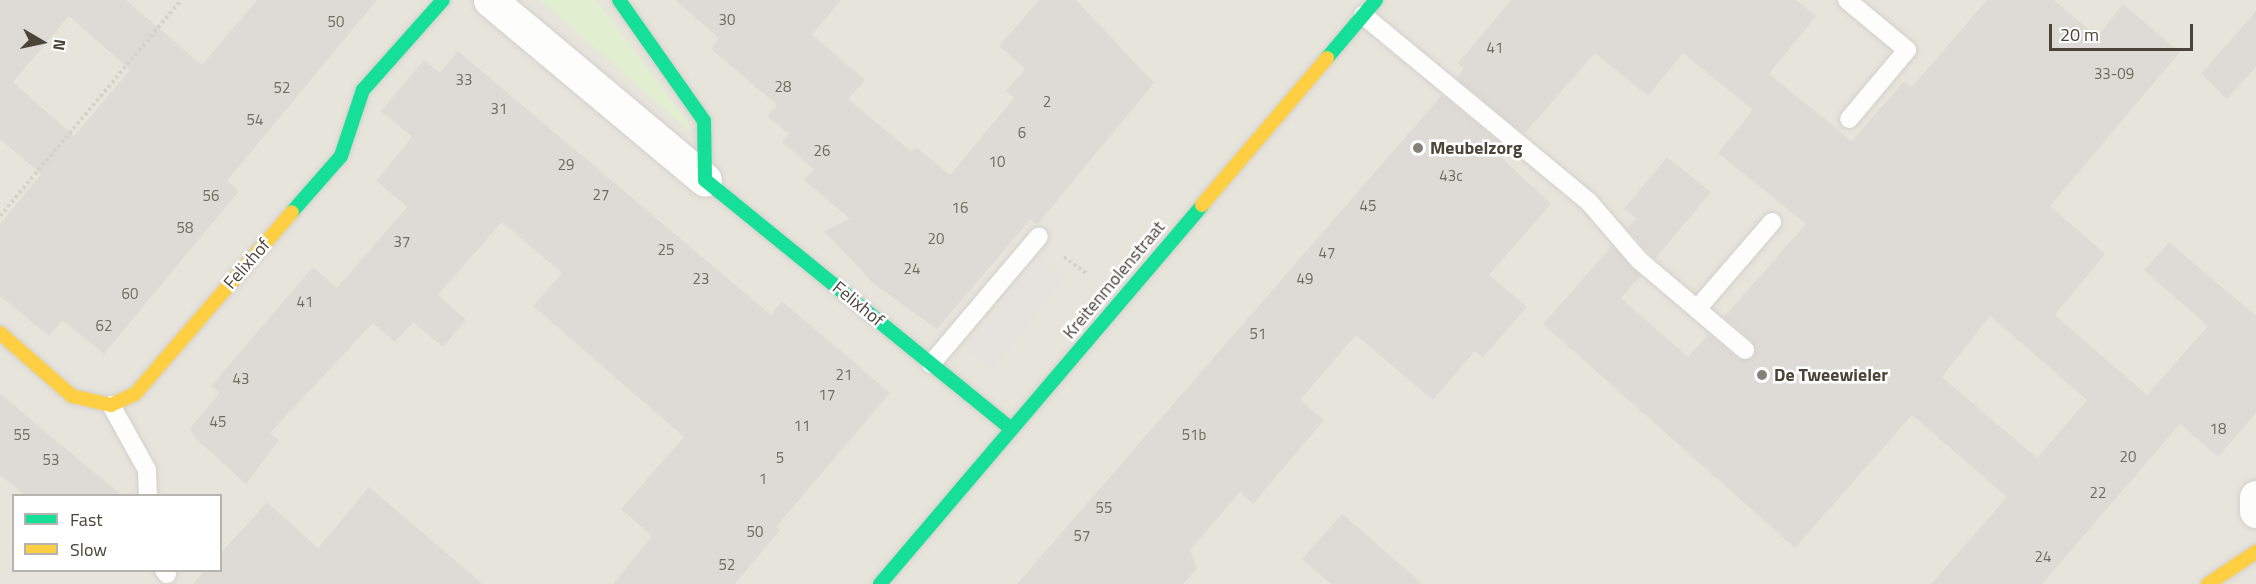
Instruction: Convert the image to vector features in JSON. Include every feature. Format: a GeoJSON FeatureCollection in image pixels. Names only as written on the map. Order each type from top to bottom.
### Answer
{"type":"FeatureCollection","features":[{"type":"Feature","properties":{"kind":"street","name":"Felixhof"},"geometry":{"type":"LineString","coordinates":[[111,405],[135,394],[341,156],[363,90],[443,0]]}},
{"type":"Feature","properties":{"kind":"street","name":"Felixhof"},"geometry":{"type":"LineString","coordinates":[[490,0],[705,180],[1011,429]]}},
{"type":"Feature","properties":{"kind":"street"},"geometry":{"type":"LineString","coordinates":[[619,0],[704,121],[705,180]]}},
{"type":"Feature","properties":{"kind":"street","name":"Kreitenmolenstraat"},"geometry":{"type":"LineString","coordinates":[[880,584],[1376,0]]}},
{"type":"Feature","properties":{"kind":"street"},"geometry":{"type":"LineString","coordinates":[[0,333],[72,396],[111,405]]}},
{"type":"Feature","properties":{"kind":"street"},"geometry":{"type":"LineString","coordinates":[[2256,496],[2256,512]]}},
{"type":"Feature","properties":{"kind":"street"},"geometry":{"type":"LineString","coordinates":[[2208,584],[2256,552]]}},
{"type":"Feature","properties":{"kind":"lane"},"geometry":{"type":"LineString","coordinates":[[1847,0],[1907,50],[1849,119]]}},
{"type":"Feature","properties":{"kind":"lane"},"geometry":{"type":"LineString","coordinates":[[1363,15],[1589,202],[1639,260],[1745,350]]}},
{"type":"Feature","properties":{"kind":"lane"},"geometry":{"type":"LineString","coordinates":[[1697,309],[1772,222]]}},
{"type":"Feature","properties":{"kind":"lane"},"geometry":{"type":"LineString","coordinates":[[932,364],[1039,236]]}},
{"type":"Feature","properties":{"kind":"lane"},"geometry":{"type":"LineString","coordinates":[[111,405],[147,470],[148,494]]}},
{"type":"Feature","properties":{"kind":"path"},"geometry":{"type":"LineString","coordinates":[[0,216],[181,0]]}},
{"type":"Feature","properties":{"kind":"path"},"geometry":{"type":"LineString","coordinates":[[1039,236],[1120,301]]}},
{"type":"Feature","properties":{"kind":"shaded area"},"geometry":{"type":"Polygon","coordinates":[[[0,0],[2256,0],[2256,584],[0,584],[0,0]]]}},
{"type":"Feature","properties":{"kind":"shaded area"},"geometry":{"type":"Polygon","coordinates":[[[1038,257],[1065,278],[993,370],[966,349],[1038,257]]]}},
{"type":"Feature","properties":{"kind":"green space"},"geometry":{"type":"Polygon","coordinates":[[[540,0],[596,0],[686,119],[691,133],[540,0]]]}},
{"type":"Feature","properties":{"kind":"building"},"geometry":{"type":"Polygon","coordinates":[[[0,0],[126,0],[202,65],[257,0],[377,0],[227,181],[239,191],[104,354],[62,320],[49,336],[0,296],[0,224],[41,174],[0,139],[0,0]],[[69,16],[13,82],[74,136],[130,70],[69,16]]]}},
{"type":"Feature","properties":{"kind":"building"},"geometry":{"type":"Polygon","coordinates":[[[675,0],[841,0],[812,35],[865,80],[848,99],[912,152],[916,147],[950,175],[1014,98],[1006,91],[1025,69],[999,46],[1039,0],[1076,0],[1154,83],[1037,225],[1030,220],[937,329],[874,284],[824,231],[850,219],[804,180],[814,169],[782,142],[789,134],[767,116],[777,105],[711,49],[719,38],[675,0]]]}},
{"type":"Feature","properties":{"kind":"building"},"geometry":{"type":"Polygon","coordinates":[[[1511,0],[1796,0],[1816,16],[1769,74],[1852,141],[1904,81],[1912,87],[1987,0],[2054,0],[2097,37],[2123,4],[2180,52],[2050,206],[2105,254],[2055,315],[2147,395],[2208,326],[2144,270],[2169,242],[2256,316],[2256,413],[2218,457],[2180,424],[2042,584],[1931,584],[2007,497],[1912,415],[1795,548],[1543,324],[1612,246],[1641,276],[1621,298],[1688,357],[1709,334],[1738,359],[1753,358],[1753,342],[1724,317],[1806,224],[1718,153],[1753,110],[1683,53],[1648,96],[1595,53],[1524,134],[1456,78],[1464,68],[1458,63],[1511,0]],[[1990,316],[1942,377],[2037,458],[2087,400],[1990,316]]]}},
{"type":"Feature","properties":{"kind":"building"},"geometry":{"type":"Polygon","coordinates":[[[2256,11],[2256,67],[2227,99],[2201,74],[2256,11]]]}},
{"type":"Feature","properties":{"kind":"building"},"geometry":{"type":"Polygon","coordinates":[[[458,51],[771,315],[782,301],[890,393],[776,527],[780,530],[735,584],[613,584],[652,536],[621,509],[684,437],[533,306],[562,273],[502,222],[438,295],[466,320],[443,347],[413,322],[395,342],[373,323],[270,433],[279,440],[246,484],[195,438],[190,428],[220,393],[211,386],[313,267],[337,288],[407,207],[376,181],[412,137],[381,111],[424,60],[440,73],[458,51]]]}},
{"type":"Feature","properties":{"kind":"building"},"geometry":{"type":"Polygon","coordinates":[[[1442,95],[1509,150],[1502,158],[1551,204],[1489,275],[1527,307],[1483,357],[1475,351],[1433,400],[1356,335],[1300,400],[1324,420],[1253,504],[1240,492],[1190,550],[1197,569],[1183,584],[1017,584],[1442,95]]]}},
{"type":"Feature","properties":{"kind":"building"},"geometry":{"type":"Polygon","coordinates":[[[1667,157],[1711,192],[1655,259],[1627,229],[1636,218],[1624,209],[1667,157]]]}},
{"type":"Feature","properties":{"kind":"building"},"geometry":{"type":"Polygon","coordinates":[[[0,393],[121,494],[24,494],[0,475],[0,393]]]}},
{"type":"Feature","properties":{"kind":"building"},"geometry":{"type":"Polygon","coordinates":[[[369,487],[483,584],[193,584],[203,572],[222,572],[222,552],[267,502],[318,548],[369,487]]]}},
{"type":"Feature","properties":{"kind":"building"},"geometry":{"type":"Polygon","coordinates":[[[1342,514],[1422,584],[1331,584],[1302,559],[1342,514]]]}},
{"type":"Feature","properties":{"kind":"traffic: fast"},"geometry":{"type":"LineString","coordinates":[[292,212],[341,156],[363,90],[443,0]]}},
{"type":"Feature","properties":{"kind":"traffic: fast"},"geometry":{"type":"LineString","coordinates":[[619,0],[704,121],[705,180],[1011,429]]}},
{"type":"Feature","properties":{"kind":"traffic: fast"},"geometry":{"type":"LineString","coordinates":[[1327,58],[1376,0]]}},
{"type":"Feature","properties":{"kind":"traffic: fast"},"geometry":{"type":"LineString","coordinates":[[880,584],[1202,205]]}},
{"type":"Feature","properties":{"kind":"traffic: slow"},"geometry":{"type":"LineString","coordinates":[[1202,205],[1327,58]]}},
{"type":"Feature","properties":{"kind":"traffic: slow"},"geometry":{"type":"LineString","coordinates":[[0,333],[72,396],[111,405],[135,394],[292,212]]}},
{"type":"Feature","properties":{"kind":"traffic: slow"},"geometry":{"type":"LineString","coordinates":[[2208,584],[2256,552]]}},
{"type":"Feature","properties":{"kind":"place","name":"Meubelzorg"},"geometry":{"type":"Point","coordinates":[1418,148]}},
{"type":"Feature","properties":{"kind":"place","name":"De Tweewieler"},"geometry":{"type":"Point","coordinates":[1762,375]}}]}
